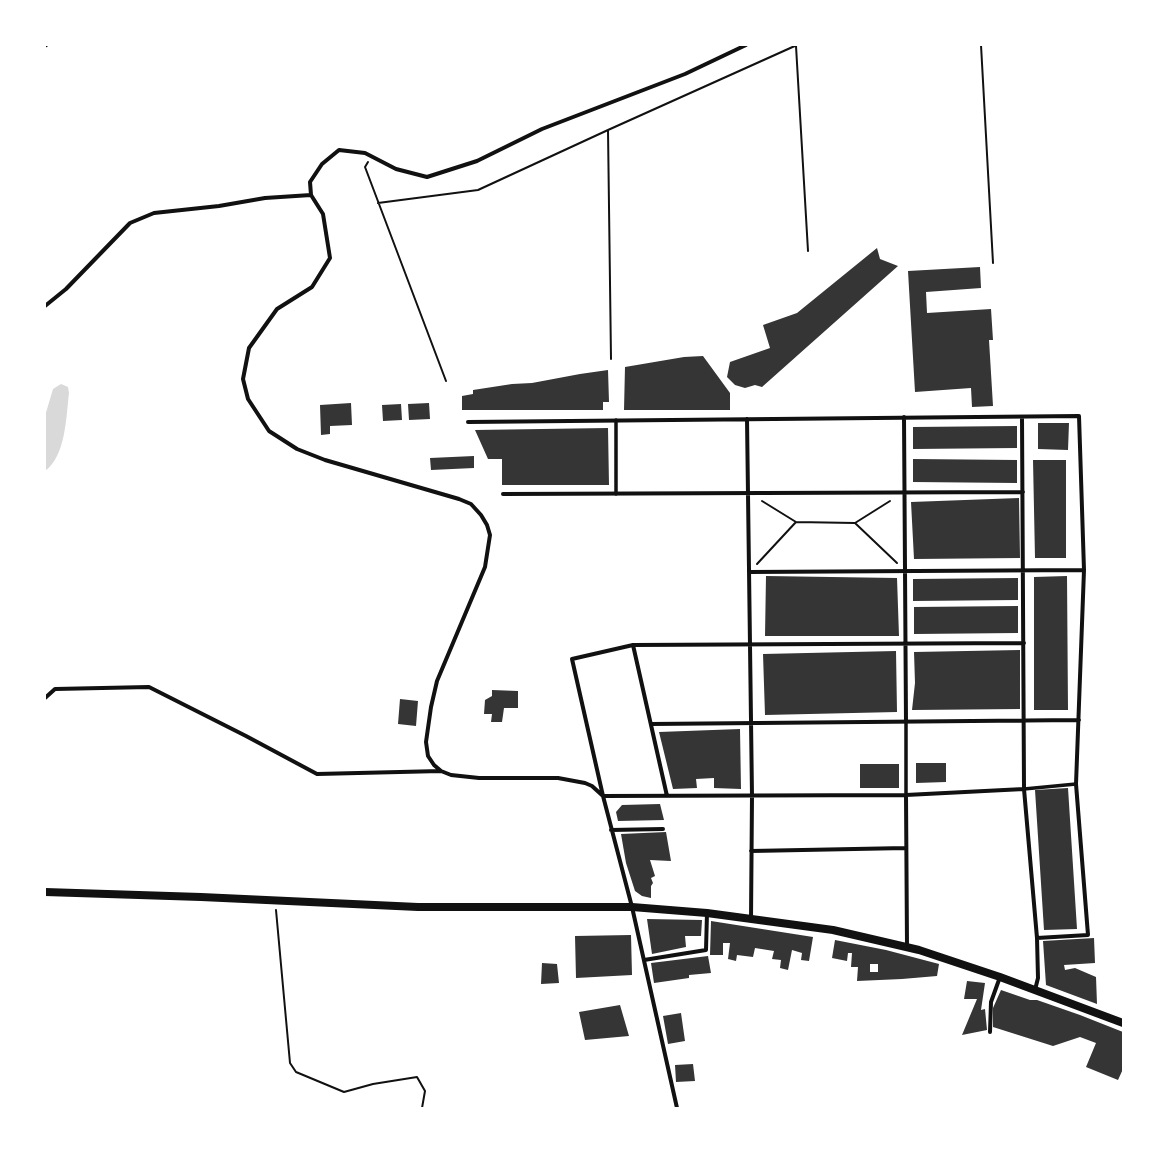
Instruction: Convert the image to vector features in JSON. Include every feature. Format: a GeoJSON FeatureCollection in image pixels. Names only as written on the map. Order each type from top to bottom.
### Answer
{"type":"FeatureCollection","features":[{"type":"Feature","properties":{"kind":"main road"},"geometry":{"type":"LineString","coordinates":[[45,892],[275,900],[418,907],[632,907],[707,913],[834,930],[907,946],[1000,977],[1123,1023]]}},
{"type":"Feature","properties":{"kind":"street"},"geometry":{"type":"LineString","coordinates":[[441,771],[428,756],[426,742],[431,707],[437,681],[485,567],[490,535],[487,525],[471,504],[459,499],[325,460],[297,449],[268,431],[248,399],[243,379],[249,348],[277,309],[312,287],[330,258],[323,214],[311,195],[310,182],[322,164],[339,150],[365,153],[396,169],[428,177],[477,161],[542,129],[685,74],[746,45]]}},
{"type":"Feature","properties":{"kind":"street"},"geometry":{"type":"LineString","coordinates":[[45,306],[66,289],[130,223],[154,213],[219,206],[265,198],[311,195]]}},
{"type":"Feature","properties":{"kind":"street"},"geometry":{"type":"LineString","coordinates":[[1022,416],[1025,721],[1024,789],[1036,938],[1038,978],[1035,990]]}},
{"type":"Feature","properties":{"kind":"street"},"geometry":{"type":"LineString","coordinates":[[468,422],[1079,416],[1084,570],[1076,784],[1088,935],[1036,938]]}},
{"type":"Feature","properties":{"kind":"street"},"geometry":{"type":"LineString","coordinates":[[904,417],[907,946]]}},
{"type":"Feature","properties":{"kind":"street"},"geometry":{"type":"LineString","coordinates":[[616,420],[616,494]]}},
{"type":"Feature","properties":{"kind":"street"},"geometry":{"type":"LineString","coordinates":[[747,420],[752,796],[751,919]]}},
{"type":"Feature","properties":{"kind":"street"},"geometry":{"type":"LineString","coordinates":[[503,494],[1023,492]]}},
{"type":"Feature","properties":{"kind":"street"},"geometry":{"type":"LineString","coordinates":[[749,572],[1084,570]]}},
{"type":"Feature","properties":{"kind":"street"},"geometry":{"type":"LineString","coordinates":[[677,1108],[632,907],[611,830],[572,659],[633,645],[1024,643]]}},
{"type":"Feature","properties":{"kind":"street"},"geometry":{"type":"LineString","coordinates":[[633,645],[667,796]]}},
{"type":"Feature","properties":{"kind":"street"},"geometry":{"type":"LineString","coordinates":[[45,698],[55,690],[149,687],[317,774],[441,771],[451,775],[463,777],[545,777],[577,780],[592,786],[603,796],[906,795],[1024,789],[1076,784]]}},
{"type":"Feature","properties":{"kind":"street"},"geometry":{"type":"LineString","coordinates":[[651,724],[1079,720]]}},
{"type":"Feature","properties":{"kind":"street"},"geometry":{"type":"LineString","coordinates":[[611,830],[663,829]]}},
{"type":"Feature","properties":{"kind":"street"},"geometry":{"type":"LineString","coordinates":[[752,851],[906,848]]}},
{"type":"Feature","properties":{"kind":"street"},"geometry":{"type":"LineString","coordinates":[[644,960],[706,950],[707,913]]}},
{"type":"Feature","properties":{"kind":"street"},"geometry":{"type":"LineString","coordinates":[[990,1032],[991,1002],[1000,977]]}},
{"type":"Feature","properties":{"kind":"path"},"geometry":{"type":"LineString","coordinates":[[378,203],[478,190],[797,45],[808,251]]}},
{"type":"Feature","properties":{"kind":"path"},"geometry":{"type":"LineString","coordinates":[[981,45],[993,263]]}},
{"type":"Feature","properties":{"kind":"path"},"geometry":{"type":"LineString","coordinates":[[608,130],[611,359]]}},
{"type":"Feature","properties":{"kind":"path"},"geometry":{"type":"LineString","coordinates":[[373,156],[365,167],[446,381]]}},
{"type":"Feature","properties":{"kind":"path"},"geometry":{"type":"LineString","coordinates":[[748,493],[796,522],[855,523],[904,492]]}},
{"type":"Feature","properties":{"kind":"path"},"geometry":{"type":"LineString","coordinates":[[749,572],[796,522]]}},
{"type":"Feature","properties":{"kind":"path"},"geometry":{"type":"LineString","coordinates":[[855,523],[905,571]]}},
{"type":"Feature","properties":{"kind":"path"},"geometry":{"type":"LineString","coordinates":[[275,900],[290,1063],[296,1072],[344,1092],[373,1084],[417,1077],[425,1091],[422,1108]]}},
{"type":"Feature","properties":{"kind":"shaded area"},"geometry":{"type":"Polygon","coordinates":[[[61,384],[68,387],[69,393],[64,435],[57,456],[45,471],[45,416],[53,389],[61,384]]]}},
{"type":"Feature","properties":{"kind":"building"},"geometry":{"type":"Polygon","coordinates":[[[877,248],[880,259],[898,266],[762,387],[755,385],[745,388],[735,385],[727,377],[730,362],[770,348],[763,325],[797,313],[877,248]]]}},
{"type":"Feature","properties":{"kind":"building"},"geometry":{"type":"Polygon","coordinates":[[[980,267],[981,288],[926,292],[927,313],[991,309],[993,340],[989,340],[993,406],[972,407],[971,388],[915,392],[908,271],[980,267]]]}},
{"type":"Feature","properties":{"kind":"building"},"geometry":{"type":"Polygon","coordinates":[[[703,356],[730,393],[730,410],[624,410],[625,367],[684,357],[703,356]]]}},
{"type":"Feature","properties":{"kind":"building"},"geometry":{"type":"Polygon","coordinates":[[[608,370],[609,402],[603,402],[603,410],[462,410],[462,396],[473,394],[473,390],[512,384],[532,383],[608,370]]]}},
{"type":"Feature","properties":{"kind":"building"},"geometry":{"type":"Polygon","coordinates":[[[351,403],[352,425],[330,426],[330,434],[321,435],[320,405],[351,403]]]}},
{"type":"Feature","properties":{"kind":"building"},"geometry":{"type":"Polygon","coordinates":[[[429,403],[430,419],[409,420],[408,404],[429,403]]]}},
{"type":"Feature","properties":{"kind":"building"},"geometry":{"type":"Polygon","coordinates":[[[401,404],[402,420],[383,421],[382,405],[401,404]]]}},
{"type":"Feature","properties":{"kind":"building"},"geometry":{"type":"Polygon","coordinates":[[[1038,423],[1069,423],[1068,450],[1038,449],[1038,423]]]}},
{"type":"Feature","properties":{"kind":"building"},"geometry":{"type":"Polygon","coordinates":[[[1017,426],[1017,448],[913,449],[913,427],[1017,426]]]}},
{"type":"Feature","properties":{"kind":"building"},"geometry":{"type":"Polygon","coordinates":[[[608,428],[609,485],[502,485],[502,459],[488,459],[475,430],[608,428]]]}},
{"type":"Feature","properties":{"kind":"building"},"geometry":{"type":"Polygon","coordinates":[[[474,456],[474,468],[431,470],[430,458],[474,456]]]}},
{"type":"Feature","properties":{"kind":"building"},"geometry":{"type":"Polygon","coordinates":[[[913,459],[1017,460],[1017,483],[913,482],[913,459]]]}},
{"type":"Feature","properties":{"kind":"building"},"geometry":{"type":"Polygon","coordinates":[[[1033,460],[1066,460],[1066,558],[1035,558],[1033,460]]]}},
{"type":"Feature","properties":{"kind":"building"},"geometry":{"type":"Polygon","coordinates":[[[1019,498],[1020,558],[914,559],[911,502],[1019,498]]]}},
{"type":"Feature","properties":{"kind":"building"},"geometry":{"type":"Polygon","coordinates":[[[766,576],[897,578],[899,636],[765,636],[766,576]]]}},
{"type":"Feature","properties":{"kind":"building"},"geometry":{"type":"Polygon","coordinates":[[[1067,576],[1068,710],[1034,710],[1034,577],[1067,576]]]}},
{"type":"Feature","properties":{"kind":"building"},"geometry":{"type":"Polygon","coordinates":[[[1018,578],[1018,600],[913,601],[913,579],[1018,578]]]}},
{"type":"Feature","properties":{"kind":"building"},"geometry":{"type":"Polygon","coordinates":[[[1018,606],[1018,633],[914,634],[914,607],[1018,606]]]}},
{"type":"Feature","properties":{"kind":"building"},"geometry":{"type":"Polygon","coordinates":[[[1020,650],[1020,709],[912,710],[915,683],[914,652],[1020,650]]]}},
{"type":"Feature","properties":{"kind":"building"},"geometry":{"type":"Polygon","coordinates":[[[896,651],[897,712],[765,715],[763,654],[896,651]]]}},
{"type":"Feature","properties":{"kind":"building"},"geometry":{"type":"Polygon","coordinates":[[[492,690],[518,691],[518,708],[504,708],[502,722],[491,722],[492,714],[484,714],[485,700],[492,696],[492,690]]]}},
{"type":"Feature","properties":{"kind":"building"},"geometry":{"type":"Polygon","coordinates":[[[400,699],[418,701],[416,726],[398,724],[400,699]]]}},
{"type":"Feature","properties":{"kind":"building"},"geometry":{"type":"Polygon","coordinates":[[[740,729],[741,789],[714,788],[714,778],[696,779],[697,788],[673,789],[659,732],[740,729]]]}},
{"type":"Feature","properties":{"kind":"building"},"geometry":{"type":"Polygon","coordinates":[[[916,763],[946,763],[946,782],[916,783],[916,763]]]}},
{"type":"Feature","properties":{"kind":"building"},"geometry":{"type":"Polygon","coordinates":[[[860,764],[899,764],[899,788],[860,788],[860,764]]]}},
{"type":"Feature","properties":{"kind":"building"},"geometry":{"type":"Polygon","coordinates":[[[1068,788],[1077,929],[1044,930],[1035,790],[1068,788]]]}},
{"type":"Feature","properties":{"kind":"building"},"geometry":{"type":"Polygon","coordinates":[[[660,804],[664,820],[618,821],[616,812],[622,805],[660,804]]]}},
{"type":"Feature","properties":{"kind":"building"},"geometry":{"type":"Polygon","coordinates":[[[666,832],[671,861],[650,860],[655,876],[651,878],[653,883],[651,886],[651,898],[642,896],[635,891],[626,863],[621,834],[666,832]]]}},
{"type":"Feature","properties":{"kind":"building"},"geometry":{"type":"Polygon","coordinates":[[[647,919],[702,920],[701,936],[685,936],[686,947],[652,954],[647,919]]]}},
{"type":"Feature","properties":{"kind":"building"},"geometry":{"type":"Polygon","coordinates":[[[711,921],[813,937],[809,961],[801,960],[802,953],[792,950],[788,970],[780,968],[781,960],[772,959],[774,951],[755,948],[753,957],[737,955],[736,961],[728,959],[730,943],[723,943],[723,955],[710,955],[711,921]]]}},
{"type":"Feature","properties":{"kind":"building"},"geometry":{"type":"Polygon","coordinates":[[[631,935],[632,975],[576,978],[575,936],[631,935]]]}},
{"type":"Feature","properties":{"kind":"building"},"geometry":{"type":"Polygon","coordinates":[[[1094,938],[1095,963],[1064,965],[1065,970],[1075,968],[1096,977],[1097,1004],[1046,985],[1043,941],[1094,938]]]}},
{"type":"Feature","properties":{"kind":"building"},"geometry":{"type":"Polygon","coordinates":[[[835,940],[886,950],[939,964],[937,976],[857,981],[858,967],[851,967],[852,953],[848,953],[847,961],[832,958],[835,940]],[[870,964],[870,972],[878,972],[878,964],[870,964]]]}},
{"type":"Feature","properties":{"kind":"building"},"geometry":{"type":"Polygon","coordinates":[[[708,956],[711,973],[689,975],[689,978],[654,983],[651,963],[708,956]]]}},
{"type":"Feature","properties":{"kind":"building"},"geometry":{"type":"Polygon","coordinates":[[[542,963],[557,964],[559,983],[541,984],[542,963]]]}},
{"type":"Feature","properties":{"kind":"building"},"geometry":{"type":"Polygon","coordinates":[[[967,981],[985,983],[981,1010],[985,1009],[987,1030],[962,1035],[977,999],[964,999],[967,981]]]}},
{"type":"Feature","properties":{"kind":"building"},"geometry":{"type":"Polygon","coordinates":[[[1001,990],[1030,1000],[1037,1000],[1123,1032],[1123,1069],[1118,1080],[1086,1067],[1096,1043],[1080,1037],[1053,1046],[993,1027],[993,1008],[1001,990]]]}},
{"type":"Feature","properties":{"kind":"building"},"geometry":{"type":"Polygon","coordinates":[[[620,1005],[629,1036],[585,1040],[579,1012],[620,1005]]]}},
{"type":"Feature","properties":{"kind":"building"},"geometry":{"type":"Polygon","coordinates":[[[681,1013],[685,1041],[668,1044],[663,1016],[681,1013]]]}},
{"type":"Feature","properties":{"kind":"building"},"geometry":{"type":"Polygon","coordinates":[[[693,1064],[695,1081],[676,1082],[675,1065],[693,1064]]]}}]}
